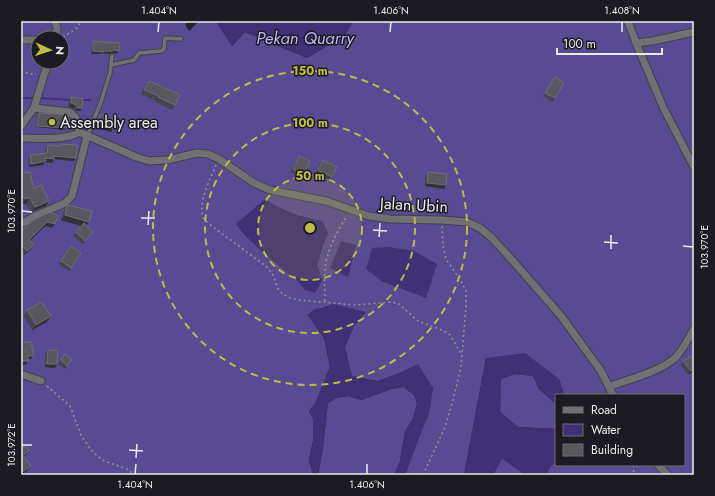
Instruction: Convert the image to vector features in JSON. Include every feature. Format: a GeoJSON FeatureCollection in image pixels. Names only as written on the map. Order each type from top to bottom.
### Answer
{"type":"FeatureCollection","features":[{"type":"Feature","properties":{"kind":"street"},"geometry":{"type":"LineString","coordinates":[[628,21],[664,109],[694,167]]}},
{"type":"Feature","properties":{"kind":"street"},"geometry":{"type":"LineString","coordinates":[[636,43],[652,42],[694,32]]}},
{"type":"Feature","properties":{"kind":"street"},"geometry":{"type":"LineString","coordinates":[[21,126],[34,108],[46,70]]}},
{"type":"Feature","properties":{"kind":"street"},"geometry":{"type":"LineString","coordinates":[[21,138],[64,138],[79,132],[76,118],[70,112],[34,108]]}},
{"type":"Feature","properties":{"kind":"street","name":"Jalan Ubin"},"geometry":{"type":"LineString","coordinates":[[79,132],[136,157],[149,161],[167,160],[197,153],[208,154],[219,159],[254,183],[270,190],[326,201],[369,216],[390,219],[467,222],[480,228],[492,238],[560,316],[601,371],[610,386],[613,394]]}},
{"type":"Feature","properties":{"kind":"street"},"geometry":{"type":"LineString","coordinates":[[21,224],[65,203],[72,196],[87,136]]}},
{"type":"Feature","properties":{"kind":"street"},"geometry":{"type":"LineString","coordinates":[[610,386],[663,367],[675,358],[694,329]]}},
{"type":"Feature","properties":{"kind":"street"},"geometry":{"type":"LineString","coordinates":[[21,374],[41,381]]}},
{"type":"Feature","properties":{"kind":"street"},"geometry":{"type":"LineString","coordinates":[[659,466],[668,475]]}},
{"type":"Feature","properties":{"kind":"lane"},"geometry":{"type":"LineString","coordinates":[[111,65],[134,60],[139,52],[161,51],[164,49],[165,38],[181,39]]}},
{"type":"Feature","properties":{"kind":"lane"},"geometry":{"type":"LineString","coordinates":[[87,136],[101,102],[110,73],[112,56]]}},
{"type":"Feature","properties":{"kind":"path"},"geometry":{"type":"LineString","coordinates":[[70,33],[81,21]]}},
{"type":"Feature","properties":{"kind":"path"},"geometry":{"type":"LineString","coordinates":[[21,71],[30,74],[44,74]]}},
{"type":"Feature","properties":{"kind":"path"},"geometry":{"type":"LineString","coordinates":[[219,159],[204,193],[202,203],[204,218],[208,224],[267,267],[273,275],[278,289],[283,294],[290,298],[299,300],[355,305],[392,302],[399,304],[418,321],[444,331],[450,336],[462,355]]}},
{"type":"Feature","properties":{"kind":"path"},"geometry":{"type":"LineString","coordinates":[[325,302],[325,270],[328,253],[342,224],[351,210]]}},
{"type":"Feature","properties":{"kind":"path"},"geometry":{"type":"LineString","coordinates":[[423,475],[445,427],[456,387],[461,367],[466,306],[466,291],[446,259],[443,246],[442,220]]}},
{"type":"Feature","properties":{"kind":"path"},"geometry":{"type":"LineString","coordinates":[[41,381],[70,406],[82,435],[92,451],[102,460],[127,469],[136,475]]}},
{"type":"Feature","properties":{"kind":"shaded area"},"geometry":{"type":"Polygon","coordinates":[[[21,21],[188,21],[185,24],[189,31],[199,21],[216,21],[232,46],[245,32],[307,58],[345,35],[353,21],[694,21],[694,475],[546,475],[549,468],[555,463],[555,466],[685,466],[685,394],[564,394],[559,379],[486,358],[464,475],[405,475],[416,445],[433,388],[397,374],[378,381],[352,377],[345,347],[354,326],[333,304],[315,309],[308,315],[324,338],[330,367],[315,404],[309,411],[313,419],[313,441],[309,460],[313,475],[21,475],[21,21]],[[264,200],[237,225],[264,253],[294,276],[305,290],[322,280],[317,265],[328,233],[322,221],[306,218],[264,200]]]}},
{"type":"Feature","properties":{"kind":"shaded area"},"geometry":{"type":"Polygon","coordinates":[[[514,374],[533,376],[539,389],[555,403],[555,429],[518,427],[500,412],[501,379],[514,374]]]}},
{"type":"Feature","properties":{"kind":"shaded area"},"geometry":{"type":"Polygon","coordinates":[[[404,387],[415,396],[417,404],[413,418],[405,432],[400,461],[394,475],[318,475],[328,403],[336,398],[348,396],[362,400],[391,389],[404,387]]]}},
{"type":"Feature","properties":{"kind":"shaded area"},"geometry":{"type":"Polygon","coordinates":[[[502,458],[525,475],[494,475],[502,458]]]}},
{"type":"Feature","properties":{"kind":"water","name":"Pekan Quarry"},"geometry":{"type":"Polygon","coordinates":[[[216,21],[353,21],[345,35],[307,58],[245,32],[232,46],[216,21]]]}},
{"type":"Feature","properties":{"kind":"water"},"geometry":{"type":"Polygon","coordinates":[[[265,199],[292,213],[306,218],[322,221],[328,233],[317,265],[322,280],[315,293],[305,290],[294,276],[291,276],[262,252],[236,224],[265,199]]]}},
{"type":"Feature","properties":{"kind":"water"},"geometry":{"type":"Polygon","coordinates":[[[341,241],[356,245],[348,277],[330,268],[341,241]]]}},
{"type":"Feature","properties":{"kind":"water"},"geometry":{"type":"Polygon","coordinates":[[[388,247],[414,251],[437,264],[426,298],[381,281],[366,269],[372,248],[388,247]]]}},
{"type":"Feature","properties":{"kind":"water"},"geometry":{"type":"Polygon","coordinates":[[[333,304],[366,312],[354,326],[345,347],[352,376],[378,381],[418,364],[433,388],[429,414],[405,475],[394,475],[400,461],[405,432],[413,418],[417,404],[415,396],[404,387],[391,389],[362,400],[347,396],[336,398],[328,403],[318,475],[313,475],[309,460],[313,441],[313,419],[309,411],[315,404],[330,367],[324,338],[308,315],[315,309],[333,304]]]}},
{"type":"Feature","properties":{"kind":"water"},"geometry":{"type":"Polygon","coordinates":[[[525,353],[559,379],[564,394],[555,394],[555,403],[539,389],[533,376],[514,374],[501,379],[500,412],[518,427],[555,429],[555,463],[549,468],[546,475],[525,475],[502,458],[494,475],[464,475],[486,358],[525,353]]]}},
{"type":"Feature","properties":{"kind":"building"},"geometry":{"type":"Polygon","coordinates":[[[93,41],[120,43],[119,51],[93,51],[93,41]]]}},
{"type":"Feature","properties":{"kind":"building"},"geometry":{"type":"Polygon","coordinates":[[[555,77],[564,83],[555,98],[545,93],[555,77]]]}},
{"type":"Feature","properties":{"kind":"building"},"geometry":{"type":"Polygon","coordinates":[[[149,81],[180,95],[175,105],[144,90],[149,81]]]}},
{"type":"Feature","properties":{"kind":"building"},"geometry":{"type":"Polygon","coordinates":[[[71,97],[83,99],[82,108],[78,108],[76,105],[71,103],[71,97]]]}},
{"type":"Feature","properties":{"kind":"building","name":"Assembly area"},"geometry":{"type":"Polygon","coordinates":[[[39,113],[69,115],[67,128],[37,126],[39,113]]]}},
{"type":"Feature","properties":{"kind":"building"},"geometry":{"type":"Polygon","coordinates":[[[100,115],[116,120],[113,129],[97,124],[100,115]]]}},
{"type":"Feature","properties":{"kind":"building"},"geometry":{"type":"Polygon","coordinates":[[[61,144],[77,145],[76,158],[54,156],[54,159],[45,158],[46,161],[31,164],[30,155],[47,153],[48,145],[61,146],[61,144]]]}},
{"type":"Feature","properties":{"kind":"building"},"geometry":{"type":"Polygon","coordinates":[[[299,156],[310,161],[304,174],[293,169],[299,156]]]}},
{"type":"Feature","properties":{"kind":"building"},"geometry":{"type":"Polygon","coordinates":[[[323,160],[337,167],[332,177],[318,170],[323,160]]]}},
{"type":"Feature","properties":{"kind":"building"},"geometry":{"type":"Polygon","coordinates":[[[30,172],[34,189],[41,185],[49,201],[35,207],[30,198],[21,198],[21,173],[30,172]]]}},
{"type":"Feature","properties":{"kind":"building"},"geometry":{"type":"Polygon","coordinates":[[[428,172],[447,174],[446,185],[427,183],[428,172]]]}},
{"type":"Feature","properties":{"kind":"building"},"geometry":{"type":"Polygon","coordinates":[[[67,205],[92,211],[89,222],[65,215],[67,205]]]}},
{"type":"Feature","properties":{"kind":"building"},"geometry":{"type":"Polygon","coordinates":[[[50,212],[58,216],[55,224],[47,222],[29,240],[34,245],[27,251],[21,243],[21,230],[22,231],[33,220],[50,212]]]}},
{"type":"Feature","properties":{"kind":"building"},"geometry":{"type":"Polygon","coordinates":[[[84,223],[93,232],[85,241],[76,232],[84,223]]]}},
{"type":"Feature","properties":{"kind":"building"},"geometry":{"type":"Polygon","coordinates":[[[71,246],[81,253],[71,268],[61,261],[71,246]]]}},
{"type":"Feature","properties":{"kind":"building"},"geometry":{"type":"Polygon","coordinates":[[[42,302],[51,316],[36,325],[27,310],[42,302]]]}},
{"type":"Feature","properties":{"kind":"building"},"geometry":{"type":"Polygon","coordinates":[[[21,331],[23,331],[22,342],[32,342],[33,356],[28,356],[28,361],[21,361],[21,331]]]}},
{"type":"Feature","properties":{"kind":"building"},"geometry":{"type":"Polygon","coordinates":[[[48,350],[58,350],[57,364],[47,364],[48,350]]]}},
{"type":"Feature","properties":{"kind":"building"},"geometry":{"type":"Polygon","coordinates":[[[65,354],[72,360],[67,366],[61,360],[65,354]]]}},
{"type":"Feature","properties":{"kind":"building"},"geometry":{"type":"Polygon","coordinates":[[[693,355],[694,369],[691,371],[683,361],[693,355]]]}},
{"type":"Feature","properties":{"kind":"building"},"geometry":{"type":"Polygon","coordinates":[[[26,446],[29,450],[23,456],[31,466],[21,473],[21,449],[26,446]]]}},
{"type":"Feature","properties":{"kind":"waterway"},"geometry":{"type":"LineString","coordinates":[[21,98],[35,98]]}},
{"type":"Feature","properties":{"kind":"waterway"},"geometry":{"type":"LineString","coordinates":[[39,98],[73,100]]}},
{"type":"Feature","properties":{"kind":"waterway"},"geometry":{"type":"LineString","coordinates":[[81,100],[90,100]]}},
{"type":"Feature","properties":{"kind":"place","name":"Assembly area"},"geometry":{"type":"Point","coordinates":[52,122]}}]}
